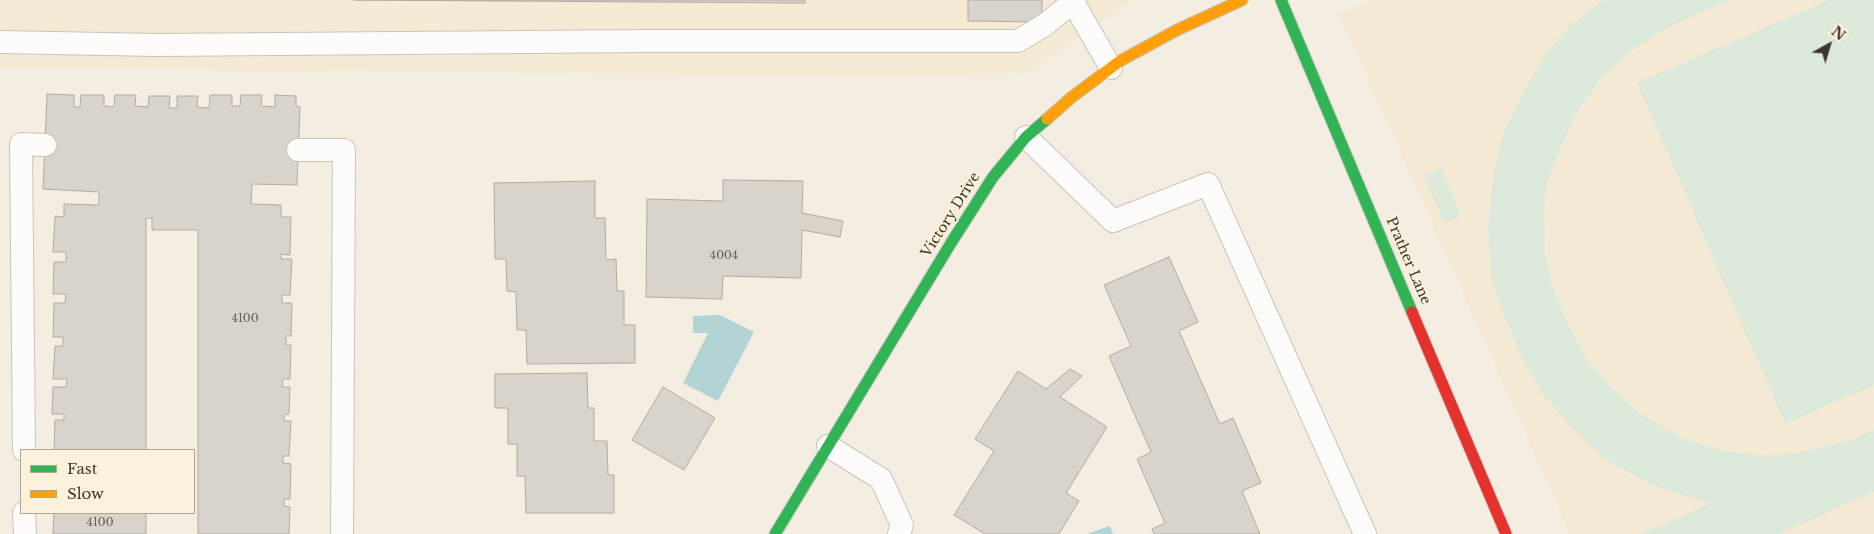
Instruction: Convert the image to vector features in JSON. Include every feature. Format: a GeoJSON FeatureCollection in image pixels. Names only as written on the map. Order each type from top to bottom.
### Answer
{"type":"FeatureCollection","features":[{"type":"Feature","properties":{"kind":"street","name":"Victory Drive"},"geometry":{"type":"LineString","coordinates":[[775,534],[993,177],[1026,137],[1072,97],[1120,61],[1177,30],[1242,0]]}},
{"type":"Feature","properties":{"kind":"street","name":"Prather Lane"},"geometry":{"type":"LineString","coordinates":[[1281,0],[1506,534]]}},
{"type":"Feature","properties":{"kind":"lane"},"geometry":{"type":"LineString","coordinates":[[0,42],[156,45],[1018,40],[1046,24],[1074,1],[1111,68]]}},
{"type":"Feature","properties":{"kind":"lane"},"geometry":{"type":"LineString","coordinates":[[1026,137],[1112,221],[1208,184],[1365,534]]}},
{"type":"Feature","properties":{"kind":"lane"},"geometry":{"type":"LineString","coordinates":[[24,449],[21,144],[45,145]]}},
{"type":"Feature","properties":{"kind":"lane"},"geometry":{"type":"LineString","coordinates":[[298,150],[344,150],[342,534]]}},
{"type":"Feature","properties":{"kind":"lane"},"geometry":{"type":"LineString","coordinates":[[828,446],[880,480],[902,525],[899,534]]}},
{"type":"Feature","properties":{"kind":"lane"},"geometry":{"type":"LineString","coordinates":[[24,514],[24,534]]}},
{"type":"Feature","properties":{"kind":"shaded area"},"geometry":{"type":"Polygon","coordinates":[[[0,0],[1133,0],[1027,73],[884,77],[0,67],[0,0]]]}},
{"type":"Feature","properties":{"kind":"shaded area"},"geometry":{"type":"Polygon","coordinates":[[[1372,0],[1874,0],[1874,534],[1570,534],[1339,14],[1372,0]]]}},
{"type":"Feature","properties":{"kind":"green space"},"geometry":{"type":"Polygon","coordinates":[[[1603,0],[1730,0],[1676,23],[1633,50],[1602,77],[1575,114],[1547,181],[1544,207],[1545,254],[1552,285],[1566,320],[1591,366],[1615,392],[1643,416],[1687,440],[1725,451],[1769,456],[1808,451],[1854,439],[1874,430],[1874,492],[1779,534],[1641,534],[1709,504],[1647,483],[1602,457],[1571,428],[1540,390],[1522,358],[1503,313],[1491,277],[1488,227],[1493,175],[1504,132],[1522,94],[1546,53],[1568,28],[1603,0]]]}},
{"type":"Feature","properties":{"kind":"green space"},"geometry":{"type":"Polygon","coordinates":[[[1829,0],[1874,0],[1874,385],[1785,424],[1637,83],[1829,0]]]}},
{"type":"Feature","properties":{"kind":"green space"},"geometry":{"type":"Polygon","coordinates":[[[1441,168],[1461,216],[1444,223],[1424,175],[1441,168]]]}},
{"type":"Feature","properties":{"kind":"water"},"geometry":{"type":"Polygon","coordinates":[[[720,315],[754,332],[718,401],[683,383],[708,333],[693,333],[693,316],[720,315]]]}},
{"type":"Feature","properties":{"kind":"water"},"geometry":{"type":"Polygon","coordinates":[[[1110,526],[1113,534],[1087,534],[1110,526]]]}},
{"type":"Feature","properties":{"kind":"building"},"geometry":{"type":"Polygon","coordinates":[[[354,0],[805,0],[805,3],[354,0]]]}},
{"type":"Feature","properties":{"kind":"building"},"geometry":{"type":"Polygon","coordinates":[[[968,0],[1042,0],[1042,22],[968,21],[968,0]]]}},
{"type":"Feature","properties":{"kind":"building"},"geometry":{"type":"Polygon","coordinates":[[[47,94],[74,95],[74,107],[80,107],[81,95],[104,95],[104,106],[114,107],[115,95],[136,95],[135,106],[148,107],[149,96],[170,96],[169,108],[177,108],[177,96],[198,96],[197,107],[209,108],[210,95],[232,95],[232,106],[240,106],[241,95],[262,95],[261,106],[275,107],[275,95],[296,96],[296,106],[300,107],[297,185],[252,184],[251,204],[281,205],[281,217],[291,217],[290,255],[281,254],[281,259],[292,259],[290,295],[282,295],[282,303],[292,303],[291,336],[286,336],[286,345],[291,345],[290,379],[283,379],[282,387],[290,387],[289,414],[284,415],[284,421],[291,421],[289,456],[283,456],[283,463],[291,464],[290,499],[284,499],[284,506],[290,507],[289,534],[198,534],[198,230],[152,230],[152,218],[146,218],[146,449],[54,449],[55,420],[64,420],[64,414],[52,414],[53,387],[66,387],[67,379],[53,379],[55,346],[63,346],[63,337],[53,337],[54,303],[65,303],[66,294],[53,294],[54,262],[66,262],[66,252],[53,252],[55,216],[64,217],[64,204],[99,205],[99,192],[43,189],[47,94]]]}},
{"type":"Feature","properties":{"kind":"building"},"geometry":{"type":"Polygon","coordinates":[[[723,180],[803,181],[802,213],[843,221],[840,237],[802,230],[801,278],[723,276],[722,299],[646,297],[647,199],[723,201],[723,180]]]}},
{"type":"Feature","properties":{"kind":"building"},"geometry":{"type":"Polygon","coordinates":[[[595,181],[595,218],[605,218],[606,260],[616,259],[617,291],[624,291],[624,325],[635,325],[635,363],[527,364],[526,330],[517,330],[516,292],[507,291],[506,259],[495,259],[494,183],[595,181]]]}},
{"type":"Feature","properties":{"kind":"building"},"geometry":{"type":"Polygon","coordinates":[[[1169,257],[1198,322],[1179,331],[1220,424],[1233,418],[1261,483],[1242,491],[1260,534],[1154,534],[1152,529],[1165,523],[1137,459],[1151,452],[1109,356],[1131,346],[1104,285],[1169,257]]]}},
{"type":"Feature","properties":{"kind":"building"},"geometry":{"type":"Polygon","coordinates":[[[1070,369],[1082,376],[1060,397],[1107,427],[1066,493],[1079,501],[1059,534],[985,534],[954,515],[994,451],[975,439],[1018,371],[1046,389],[1070,369]]]}},
{"type":"Feature","properties":{"kind":"building"},"geometry":{"type":"Polygon","coordinates":[[[587,373],[588,408],[594,408],[594,441],[607,441],[608,475],[614,475],[614,513],[526,513],[525,476],[517,476],[517,444],[508,444],[508,408],[495,408],[495,374],[587,373]]]}},
{"type":"Feature","properties":{"kind":"building"},"geometry":{"type":"Polygon","coordinates":[[[663,387],[715,418],[684,470],[632,440],[663,387]]]}},
{"type":"Feature","properties":{"kind":"building"},"geometry":{"type":"Polygon","coordinates":[[[54,514],[146,514],[146,534],[53,534],[54,514]]]}},
{"type":"Feature","properties":{"kind":"traffic: fast"},"geometry":{"type":"LineString","coordinates":[[1281,0],[1412,312]]}},
{"type":"Feature","properties":{"kind":"traffic: fast"},"geometry":{"type":"LineString","coordinates":[[775,534],[993,177],[1026,137],[1047,119]]}},
{"type":"Feature","properties":{"kind":"traffic: slow"},"geometry":{"type":"LineString","coordinates":[[1047,119],[1072,97],[1120,61],[1177,30],[1242,0]]}},
{"type":"Feature","properties":{"kind":"traffic: jam"},"geometry":{"type":"LineString","coordinates":[[1412,312],[1506,534]]}}]}
